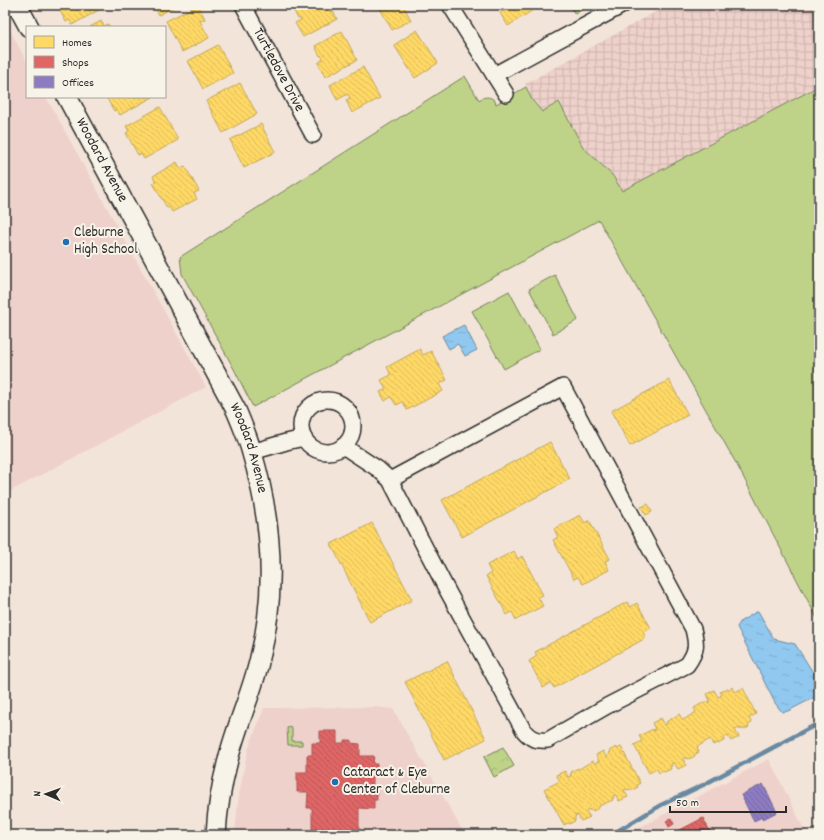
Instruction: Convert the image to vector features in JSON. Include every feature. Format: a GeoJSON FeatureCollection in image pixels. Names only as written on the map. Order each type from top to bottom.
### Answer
{"type":"FeatureCollection","features":[{"type":"Feature","properties":{"kind":"street"},"geometry":{"type":"LineString","coordinates":[[17,5],[28,26]]}},
{"type":"Feature","properties":{"kind":"street","name":"Turtledove Drive"},"geometry":{"type":"LineString","coordinates":[[243,5],[312,135]]}},
{"type":"Feature","properties":{"kind":"street"},"geometry":{"type":"LineString","coordinates":[[450,5],[506,94]]}},
{"type":"Feature","properties":{"kind":"street"},"geometry":{"type":"LineString","coordinates":[[494,75],[623,5]]}},
{"type":"Feature","properties":{"kind":"street","name":"Woodard Avenue"},"geometry":{"type":"LineString","coordinates":[[68,98],[236,410],[252,452],[262,494],[268,529],[270,567],[269,606],[259,663],[228,760],[216,835]]}},
{"type":"Feature","properties":{"kind":"street"},"geometry":{"type":"LineString","coordinates":[[343,446],[378,469],[390,480],[447,590],[524,730],[530,738],[538,741],[548,740],[607,706],[687,665],[692,658],[696,650],[697,642],[694,630],[563,387],[390,480]]}},
{"type":"Feature","properties":{"kind":"street"},"geometry":{"type":"LineString","coordinates":[[322,400],[331,400],[340,404],[352,419],[352,429],[349,438],[343,446],[329,452],[315,449],[304,438],[301,429],[302,420],[306,411],[313,404],[322,400]]}},
{"type":"Feature","properties":{"kind":"street"},"geometry":{"type":"LineString","coordinates":[[252,452],[304,438]]}},
{"type":"Feature","properties":{"kind":"shaded area"},"geometry":{"type":"Polygon","coordinates":[[[668,5],[819,5],[819,86],[622,191],[613,176],[583,147],[559,102],[542,112],[532,100],[525,84],[668,5]]]}},
{"type":"Feature","properties":{"kind":"shaded area","name":"Cleburne High School"},"geometry":{"type":"Polygon","coordinates":[[[5,21],[26,60],[26,98],[47,98],[206,387],[5,494],[5,21]]]}},
{"type":"Feature","properties":{"kind":"shaded area"},"geometry":{"type":"Polygon","coordinates":[[[377,707],[393,709],[465,835],[235,835],[238,801],[248,750],[264,708],[377,707]]]}},
{"type":"Feature","properties":{"kind":"shaded area"},"geometry":{"type":"Polygon","coordinates":[[[769,759],[807,835],[625,835],[769,759]]]}},
{"type":"Feature","properties":{"kind":"shaded area"},"geometry":{"type":"Polygon","coordinates":[[[92,832],[92,835],[5,835],[5,833],[92,832]]]}},
{"type":"Feature","properties":{"kind":"green space"},"geometry":{"type":"Polygon","coordinates":[[[569,5],[590,5],[575,14],[569,5]]]}},
{"type":"Feature","properties":{"kind":"green space"},"geometry":{"type":"Polygon","coordinates":[[[465,76],[479,100],[489,97],[495,101],[496,104],[526,87],[532,100],[542,112],[559,102],[583,147],[613,176],[622,191],[819,86],[819,622],[737,465],[599,220],[253,407],[182,274],[180,257],[465,76]]]}},
{"type":"Feature","properties":{"kind":"green space"},"geometry":{"type":"Polygon","coordinates":[[[555,275],[578,320],[553,334],[529,289],[555,275]]]}},
{"type":"Feature","properties":{"kind":"green space"},"geometry":{"type":"Polygon","coordinates":[[[509,291],[540,349],[504,369],[472,311],[509,291]]]}},
{"type":"Feature","properties":{"kind":"green space"},"geometry":{"type":"Polygon","coordinates":[[[291,727],[292,741],[302,741],[302,745],[288,745],[287,728],[291,727]]]}},
{"type":"Feature","properties":{"kind":"green space"},"geometry":{"type":"Polygon","coordinates":[[[503,747],[514,766],[494,777],[484,757],[503,747]]]}},
{"type":"Feature","properties":{"kind":"water"},"geometry":{"type":"Polygon","coordinates":[[[464,325],[477,350],[465,356],[458,344],[449,349],[442,336],[464,325]]]}},
{"type":"Feature","properties":{"kind":"water"},"geometry":{"type":"Polygon","coordinates":[[[758,611],[774,639],[795,644],[819,682],[819,695],[788,711],[782,712],[775,703],[737,627],[741,621],[758,611]]]}},
{"type":"Feature","properties":{"kind":"building: Homes"},"geometry":{"type":"Polygon","coordinates":[[[57,5],[106,6],[72,25],[70,20],[66,22],[57,5]]]}},
{"type":"Feature","properties":{"kind":"building: Homes"},"geometry":{"type":"Polygon","coordinates":[[[153,5],[177,5],[159,15],[153,5]]]}},
{"type":"Feature","properties":{"kind":"building: Homes"},"geometry":{"type":"Polygon","coordinates":[[[198,5],[205,19],[200,21],[209,38],[182,52],[166,21],[198,5]]]}},
{"type":"Feature","properties":{"kind":"building: Homes"},"geometry":{"type":"Polygon","coordinates":[[[301,5],[327,5],[331,12],[333,11],[337,19],[303,37],[295,23],[301,20],[300,18],[298,19],[293,9],[301,5]]]}},
{"type":"Feature","properties":{"kind":"building: Homes"},"geometry":{"type":"Polygon","coordinates":[[[378,5],[403,5],[411,20],[392,30],[378,5]]]}},
{"type":"Feature","properties":{"kind":"building: Homes"},"geometry":{"type":"Polygon","coordinates":[[[494,5],[502,5],[497,9],[494,5]]]}},
{"type":"Feature","properties":{"kind":"building: Homes"},"geometry":{"type":"Polygon","coordinates":[[[502,5],[541,5],[508,26],[500,13],[505,10],[502,5]]]}},
{"type":"Feature","properties":{"kind":"building: Homes"},"geometry":{"type":"Polygon","coordinates":[[[101,21],[104,26],[92,26],[101,21]]]}},
{"type":"Feature","properties":{"kind":"building: Homes"},"geometry":{"type":"Polygon","coordinates":[[[417,30],[438,63],[415,78],[394,45],[417,30]]]}},
{"type":"Feature","properties":{"kind":"building: Homes"},"geometry":{"type":"Polygon","coordinates":[[[342,31],[357,60],[325,77],[318,63],[323,59],[315,46],[342,31]]]}},
{"type":"Feature","properties":{"kind":"building: Homes"},"geometry":{"type":"Polygon","coordinates":[[[218,45],[233,73],[203,89],[188,61],[218,45]]]}},
{"type":"Feature","properties":{"kind":"building: Homes"},"geometry":{"type":"Polygon","coordinates":[[[363,67],[380,98],[352,113],[346,100],[350,98],[348,94],[337,100],[330,85],[363,67]]]}},
{"type":"Feature","properties":{"kind":"building: Homes"},"geometry":{"type":"Polygon","coordinates":[[[240,83],[257,114],[223,133],[206,101],[240,83]]]}},
{"type":"Feature","properties":{"kind":"building: Homes"},"geometry":{"type":"Polygon","coordinates":[[[107,98],[151,98],[120,115],[117,110],[114,111],[107,98]]]}},
{"type":"Feature","properties":{"kind":"building: Homes"},"geometry":{"type":"Polygon","coordinates":[[[160,107],[178,140],[144,159],[141,154],[138,155],[126,133],[129,131],[126,126],[160,107]]]}},
{"type":"Feature","properties":{"kind":"building: Homes"},"geometry":{"type":"Polygon","coordinates":[[[261,124],[275,152],[244,168],[230,140],[261,124]]]}},
{"type":"Feature","properties":{"kind":"building: Homes"},"geometry":{"type":"Polygon","coordinates":[[[177,162],[180,168],[185,166],[199,191],[194,193],[197,199],[172,212],[169,207],[167,208],[153,183],[156,182],[153,176],[177,162]]]}},
{"type":"Feature","properties":{"kind":"building: Homes"},"geometry":{"type":"Polygon","coordinates":[[[420,349],[423,355],[431,351],[447,380],[439,384],[443,391],[407,410],[403,402],[396,405],[391,397],[385,401],[380,392],[386,389],[381,380],[391,375],[387,367],[420,349]]]}},
{"type":"Feature","properties":{"kind":"building: Homes"},"geometry":{"type":"Polygon","coordinates":[[[669,380],[688,415],[630,446],[611,411],[669,380]]]}},
{"type":"Feature","properties":{"kind":"building: Homes"},"geometry":{"type":"Polygon","coordinates":[[[550,442],[570,479],[462,537],[442,500],[550,442]]]}},
{"type":"Feature","properties":{"kind":"building: Homes"},"geometry":{"type":"Polygon","coordinates":[[[648,504],[652,512],[646,515],[641,507],[648,504]]]}},
{"type":"Feature","properties":{"kind":"building: Homes"},"geometry":{"type":"Polygon","coordinates":[[[580,515],[585,523],[589,520],[610,559],[605,561],[609,570],[583,584],[578,577],[574,579],[553,540],[558,537],[554,529],[580,515]]]}},
{"type":"Feature","properties":{"kind":"building: Homes"},"geometry":{"type":"Polygon","coordinates":[[[372,523],[412,600],[370,622],[331,544],[372,523]]]}},
{"type":"Feature","properties":{"kind":"building: Homes"},"geometry":{"type":"Polygon","coordinates":[[[514,551],[518,559],[522,556],[543,595],[538,597],[543,606],[516,620],[512,612],[507,615],[486,576],[491,573],[487,565],[514,551]]]}},
{"type":"Feature","properties":{"kind":"building: Homes"},"geometry":{"type":"Polygon","coordinates":[[[627,602],[630,607],[637,603],[651,628],[643,632],[646,638],[554,688],[551,683],[543,688],[529,661],[537,656],[535,652],[627,602]]]}},
{"type":"Feature","properties":{"kind":"building: Homes"},"geometry":{"type":"Polygon","coordinates":[[[447,661],[486,739],[444,760],[405,682],[447,661]]]}},
{"type":"Feature","properties":{"kind":"building: Homes"},"geometry":{"type":"Polygon","coordinates":[[[732,687],[735,692],[743,688],[756,714],[749,718],[752,723],[748,725],[749,727],[743,730],[742,728],[740,730],[739,728],[735,730],[739,737],[731,741],[727,735],[724,739],[725,740],[713,745],[710,739],[697,747],[699,752],[694,755],[695,756],[689,759],[686,759],[685,757],[683,759],[686,765],[678,769],[674,763],[671,764],[671,769],[664,772],[659,773],[657,769],[649,773],[634,745],[642,741],[639,736],[653,729],[654,731],[655,729],[652,723],[661,718],[665,725],[667,724],[666,722],[679,714],[683,720],[696,712],[694,708],[706,701],[707,703],[710,701],[707,694],[714,690],[718,697],[722,695],[720,692],[728,688],[729,690],[732,687]]]}},
{"type":"Feature","properties":{"kind":"building: Homes"},"geometry":{"type":"Polygon","coordinates":[[[616,747],[617,749],[621,747],[640,783],[637,785],[638,787],[631,791],[630,789],[624,790],[628,797],[619,801],[616,795],[613,796],[613,800],[599,806],[599,808],[593,811],[590,811],[589,809],[586,811],[590,817],[581,821],[578,815],[575,816],[575,821],[564,825],[544,789],[560,781],[556,775],[565,771],[568,777],[571,776],[571,772],[578,768],[579,769],[592,761],[595,763],[599,761],[596,755],[603,751],[606,757],[609,755],[609,751],[616,747]]]}},
{"type":"Feature","properties":{"kind":"building: Shops","name":"Cataract & Eye Center of Cleburne"},"geometry":{"type":"Polygon","coordinates":[[[320,731],[337,731],[337,743],[344,743],[344,740],[351,740],[351,743],[360,744],[360,756],[374,756],[373,764],[377,764],[377,771],[373,771],[373,792],[377,792],[377,800],[374,800],[374,809],[359,808],[359,829],[350,828],[351,832],[344,832],[344,829],[321,828],[320,834],[312,834],[312,808],[307,808],[308,792],[297,792],[297,772],[307,772],[307,755],[312,755],[312,743],[320,743],[320,731]]]}},
{"type":"Feature","properties":{"kind":"building: Shops"},"geometry":{"type":"Polygon","coordinates":[[[671,818],[674,824],[669,827],[666,821],[671,818]]]}},
{"type":"Feature","properties":{"kind":"building: Shops"},"geometry":{"type":"Polygon","coordinates":[[[703,818],[712,835],[672,834],[703,818]]]}},
{"type":"Feature","properties":{"kind":"building: Offices"},"geometry":{"type":"Polygon","coordinates":[[[763,784],[777,812],[763,819],[762,817],[754,821],[741,795],[763,784]]]}},
{"type":"Feature","properties":{"kind":"waterway"},"geometry":{"type":"LineString","coordinates":[[611,835],[661,805],[703,785],[819,723]]}},
{"type":"Feature","properties":{"kind":"place","name":"Cleburne High School"},"geometry":{"type":"Point","coordinates":[66,242]}},
{"type":"Feature","properties":{"kind":"place","name":"Cataract & Eye Center of Cleburne"},"geometry":{"type":"Point","coordinates":[335,782]}}]}
